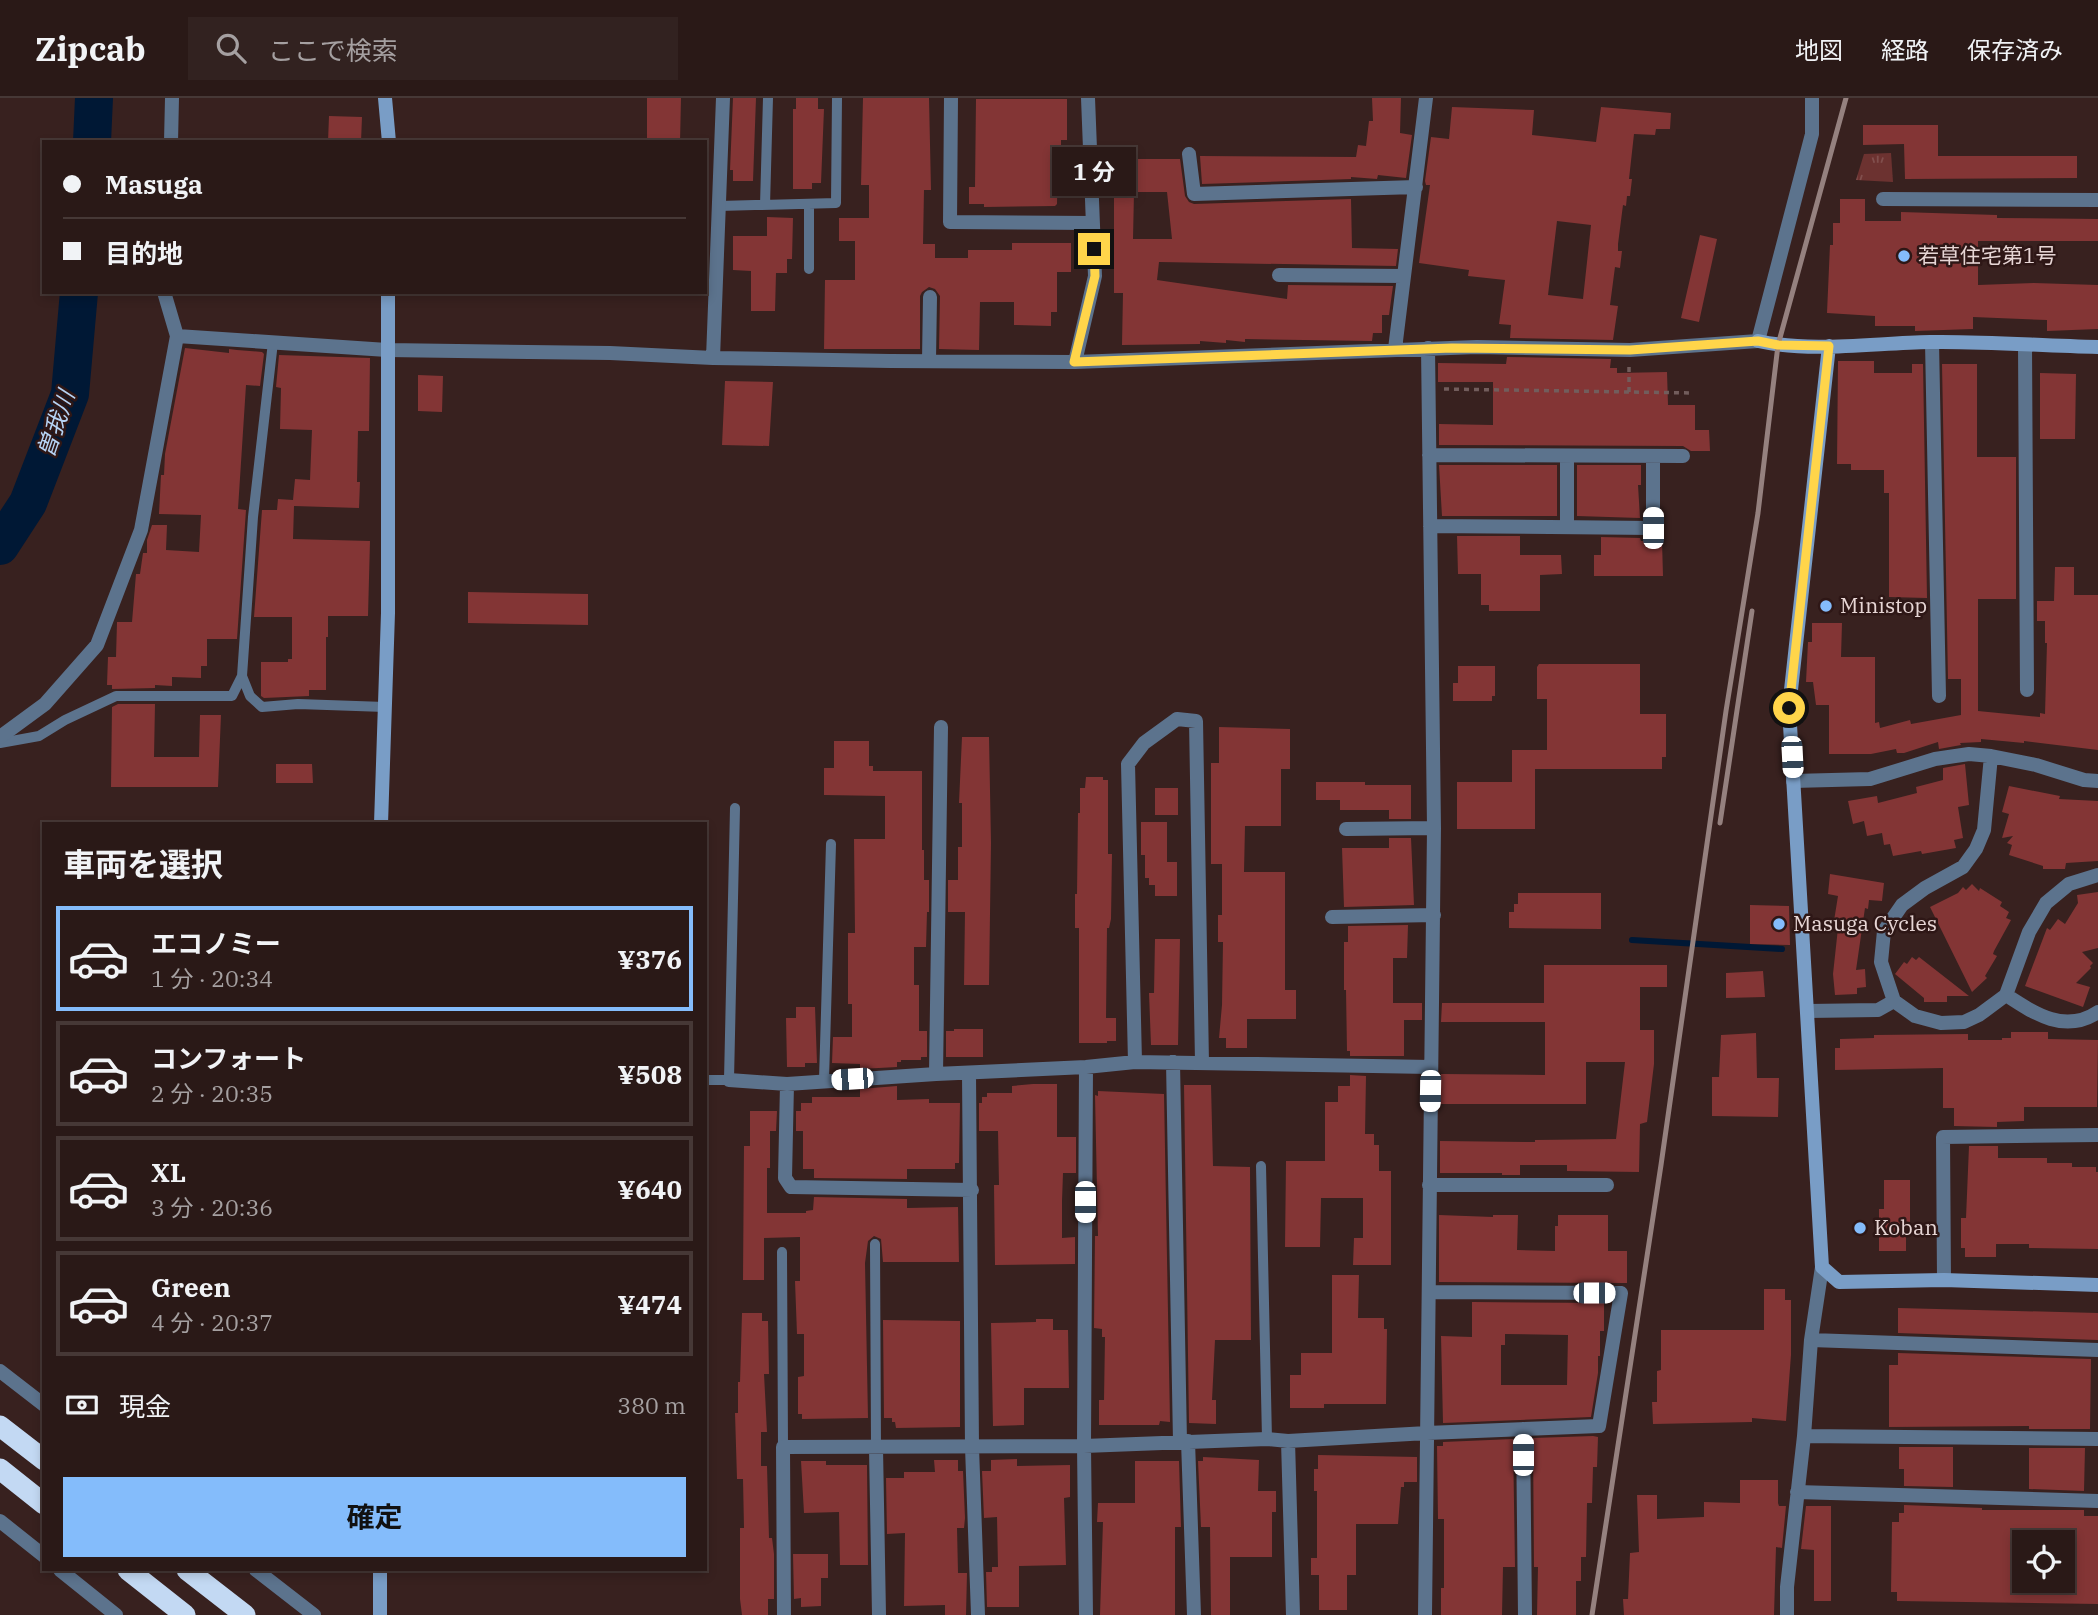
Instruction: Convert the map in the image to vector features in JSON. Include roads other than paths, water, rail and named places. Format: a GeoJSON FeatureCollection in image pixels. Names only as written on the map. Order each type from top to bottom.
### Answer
{"type":"FeatureCollection","features":[{"type":"Feature","properties":{"kind":"highway"},"geometry":{"type":"LineString","coordinates":[[0,1426],[42,1458]]}},
{"type":"Feature","properties":{"kind":"highway"},"geometry":{"type":"LineString","coordinates":[[0,1469],[42,1502]]}},
{"type":"Feature","properties":{"kind":"highway"},"geometry":{"type":"LineString","coordinates":[[129,1571],[186,1615]]}},
{"type":"Feature","properties":{"kind":"highway"},"geometry":{"type":"LineString","coordinates":[[188,1571],[245,1615]]}},
{"type":"Feature","properties":{"kind":"street"},"geometry":{"type":"LineString","coordinates":[[171,140],[172,98]]}},
{"type":"Feature","properties":{"kind":"street"},"geometry":{"type":"LineString","coordinates":[[385,98],[389,140]]}},
{"type":"Feature","properties":{"kind":"street"},"geometry":{"type":"LineString","coordinates":[[713,358],[723,98]]}},
{"type":"Feature","properties":{"kind":"street"},"geometry":{"type":"LineString","coordinates":[[951,98],[950,222],[1093,223]]}},
{"type":"Feature","properties":{"kind":"street"},"geometry":{"type":"LineString","coordinates":[[1074,362],[1095,276],[1088,98]]}},
{"type":"Feature","properties":{"kind":"street"},"geometry":{"type":"LineString","coordinates":[[1395,349],[1426,98]]}},
{"type":"Feature","properties":{"kind":"street"},"geometry":{"type":"LineString","coordinates":[[1758,341],[1812,134],[1812,98]]}},
{"type":"Feature","properties":{"kind":"street"},"geometry":{"type":"LineString","coordinates":[[1189,154],[1194,194],[1416,187]]}},
{"type":"Feature","properties":{"kind":"street"},"geometry":{"type":"LineString","coordinates":[[1883,199],[2098,200]]}},
{"type":"Feature","properties":{"kind":"street"},"geometry":{"type":"LineString","coordinates":[[1279,275],[1404,276]]}},
{"type":"Feature","properties":{"kind":"street"},"geometry":{"type":"LineString","coordinates":[[0,737],[46,704],[97,645],[141,530],[177,336],[165,294]]}},
{"type":"Feature","properties":{"kind":"street"},"geometry":{"type":"LineString","coordinates":[[381,822],[388,613],[388,294]]}},
{"type":"Feature","properties":{"kind":"street"},"geometry":{"type":"LineString","coordinates":[[929,360],[930,297]]}},
{"type":"Feature","properties":{"kind":"street"},"geometry":{"type":"LineString","coordinates":[[177,336],[387,350],[610,353],[713,358],[1074,362],[1428,348],[1630,350],[1758,341],[1778,345],[1829,346],[1932,342],[2098,347]]}},
{"type":"Feature","properties":{"kind":"street"},"geometry":{"type":"LineString","coordinates":[[1932,342],[1939,696]]}},
{"type":"Feature","properties":{"kind":"street"},"geometry":{"type":"LineString","coordinates":[[2025,345],[2026,690]]}},
{"type":"Feature","properties":{"kind":"street"},"geometry":{"type":"LineString","coordinates":[[1787,1615],[1787,1587],[1804,1436],[1811,1340],[1822,1267],[1789,708],[1829,346]]}},
{"type":"Feature","properties":{"kind":"street"},"geometry":{"type":"LineString","coordinates":[[1425,1615],[1434,915],[1428,348]]}},
{"type":"Feature","properties":{"kind":"street"},"geometry":{"type":"LineString","coordinates":[[1429,455],[1683,456]]}},
{"type":"Feature","properties":{"kind":"street"},"geometry":{"type":"LineString","coordinates":[[1567,456],[1567,527]]}},
{"type":"Feature","properties":{"kind":"street"},"geometry":{"type":"LineString","coordinates":[[1430,526],[1653,528],[1653,456]]}},
{"type":"Feature","properties":{"kind":"street"},"geometry":{"type":"LineString","coordinates":[[1135,1062],[1128,764],[1144,743],[1177,719],[1196,721],[1202,1063]]}},
{"type":"Feature","properties":{"kind":"street"},"geometry":{"type":"LineString","coordinates":[[936,1074],[941,727]]}},
{"type":"Feature","properties":{"kind":"street"},"geometry":{"type":"LineString","coordinates":[[1793,781],[1870,779],[1935,759],[1969,754],[2036,765],[2084,780],[2098,781]]}},
{"type":"Feature","properties":{"kind":"street"},"geometry":{"type":"LineString","coordinates":[[1991,756],[1984,830],[1976,849],[1963,867],[1925,888],[1902,905],[1884,931],[1881,962],[1894,1000],[1915,1016],[1941,1023],[1964,1022],[1979,1015],[2006,995],[2029,932],[2046,903],[2069,884],[2098,875]]}},
{"type":"Feature","properties":{"kind":"street"},"geometry":{"type":"LineString","coordinates":[[1346,829],[1434,828]]}},
{"type":"Feature","properties":{"kind":"street"},"geometry":{"type":"LineString","coordinates":[[1332,917],[1434,915]]}},
{"type":"Feature","properties":{"kind":"street"},"geometry":{"type":"LineString","coordinates":[[2006,995],[2055,1021],[2074,1023],[2098,1012]]}},
{"type":"Feature","properties":{"kind":"street"},"geometry":{"type":"LineString","coordinates":[[1808,1011],[1878,1010],[1894,1000]]}},
{"type":"Feature","properties":{"kind":"street"},"geometry":{"type":"LineString","coordinates":[[729,1080],[787,1084],[1135,1062],[1431,1067]]}},
{"type":"Feature","properties":{"kind":"street"},"geometry":{"type":"LineString","coordinates":[[1173,1062],[1184,1441],[1194,1615]]}},
{"type":"Feature","properties":{"kind":"street"},"geometry":{"type":"LineString","coordinates":[[1086,1067],[1086,1615]]}},
{"type":"Feature","properties":{"kind":"street"},"geometry":{"type":"LineString","coordinates":[[969,1073],[972,1447],[978,1615]]}},
{"type":"Feature","properties":{"kind":"street"},"geometry":{"type":"LineString","coordinates":[[787,1084],[785,1178],[791,1187],[972,1190]]}},
{"type":"Feature","properties":{"kind":"street"},"geometry":{"type":"LineString","coordinates":[[1944,1280],[1943,1137],[2098,1135]]}},
{"type":"Feature","properties":{"kind":"street"},"geometry":{"type":"LineString","coordinates":[[1429,1185],[1607,1185]]}},
{"type":"Feature","properties":{"kind":"street"},"geometry":{"type":"LineString","coordinates":[[1822,1267],[1839,1282],[1944,1280],[2098,1285]]}},
{"type":"Feature","properties":{"kind":"street"},"geometry":{"type":"LineString","coordinates":[[784,1615],[783,1447],[1084,1446],[1184,1441],[1288,1441],[1599,1426],[1621,1293],[1430,1292]]}},
{"type":"Feature","properties":{"kind":"street"},"geometry":{"type":"LineString","coordinates":[[1811,1340],[2098,1350]]}},
{"type":"Feature","properties":{"kind":"street"},"geometry":{"type":"LineString","coordinates":[[0,1371],[42,1403]]}},
{"type":"Feature","properties":{"kind":"street"},"geometry":{"type":"LineString","coordinates":[[1523,1429],[1525,1615]]}},
{"type":"Feature","properties":{"kind":"street"},"geometry":{"type":"LineString","coordinates":[[1804,1436],[2098,1439]]}},
{"type":"Feature","properties":{"kind":"street"},"geometry":{"type":"LineString","coordinates":[[1288,1441],[1293,1615]]}},
{"type":"Feature","properties":{"kind":"street"},"geometry":{"type":"LineString","coordinates":[[876,1448],[879,1615]]}},
{"type":"Feature","properties":{"kind":"street"},"geometry":{"type":"LineString","coordinates":[[1797,1492],[2098,1501]]}},
{"type":"Feature","properties":{"kind":"street"},"geometry":{"type":"LineString","coordinates":[[0,1521],[42,1554]]}},
{"type":"Feature","properties":{"kind":"street"},"geometry":{"type":"LineString","coordinates":[[61,1571],[116,1615]]}},
{"type":"Feature","properties":{"kind":"street"},"geometry":{"type":"LineString","coordinates":[[257,1571],[314,1615]]}},
{"type":"Feature","properties":{"kind":"street"},"geometry":{"type":"LineString","coordinates":[[380,1571],[380,1615]]}},
{"type":"Feature","properties":{"kind":"lane"},"geometry":{"type":"LineString","coordinates":[[765,205],[768,98]]}},
{"type":"Feature","properties":{"kind":"lane"},"geometry":{"type":"LineString","coordinates":[[719,206],[836,203],[837,98]]}},
{"type":"Feature","properties":{"kind":"lane"},"geometry":{"type":"LineString","coordinates":[[809,204],[809,269]]}},
{"type":"Feature","properties":{"kind":"lane"},"geometry":{"type":"LineString","coordinates":[[0,743],[39,736],[65,720],[116,696],[232,696],[242,676],[253,517],[273,342]]}},
{"type":"Feature","properties":{"kind":"lane"},"geometry":{"type":"LineString","coordinates":[[242,676],[250,696],[262,707],[298,704],[384,707]]}},
{"type":"Feature","properties":{"kind":"lane"},"geometry":{"type":"LineString","coordinates":[[707,1080],[729,1080],[735,808]]}},
{"type":"Feature","properties":{"kind":"lane"},"geometry":{"type":"LineString","coordinates":[[824,1080],[831,844]]}},
{"type":"Feature","properties":{"kind":"lane"},"geometry":{"type":"LineString","coordinates":[[1261,1167],[1267,1439]]}},
{"type":"Feature","properties":{"kind":"lane"},"geometry":{"type":"LineString","coordinates":[[875,1244],[876,1448]]}},
{"type":"Feature","properties":{"kind":"lane"},"geometry":{"type":"LineString","coordinates":[[782,1252],[783,1447]]}},
{"type":"Feature","properties":{"kind":"waterway","name":"曽我川"},"geometry":{"type":"LineString","coordinates":[[92,140],[94,98]]}},
{"type":"Feature","properties":{"kind":"waterway","name":"曽我川"},"geometry":{"type":"LineString","coordinates":[[0,546],[28,503],[70,394],[79,294]]}},
{"type":"Feature","properties":{"kind":"waterway"},"geometry":{"type":"LineString","coordinates":[[1632,940],[1782,949]]}},
{"type":"Feature","properties":{"kind":"railway"},"geometry":{"type":"LineString","coordinates":[[1592,1615],[1661,1165],[1726,711],[1758,513],[1778,345],[1846,98]]}},
{"type":"Feature","properties":{"kind":"railway"},"geometry":{"type":"LineString","coordinates":[[1720,823],[1752,611]]}},
{"type":"Feature","properties":{"kind":"place","name":"若草住宅第1号"},"geometry":{"type":"Point","coordinates":[1904,256]}},
{"type":"Feature","properties":{"kind":"place","name":"Ministop"},"geometry":{"type":"Point","coordinates":[1826,606]}},
{"type":"Feature","properties":{"kind":"place","name":"Masuga Cycles"},"geometry":{"type":"Point","coordinates":[1779,924]}},
{"type":"Feature","properties":{"kind":"place","name":"Koban"},"geometry":{"type":"Point","coordinates":[1860,1228]}}]}
